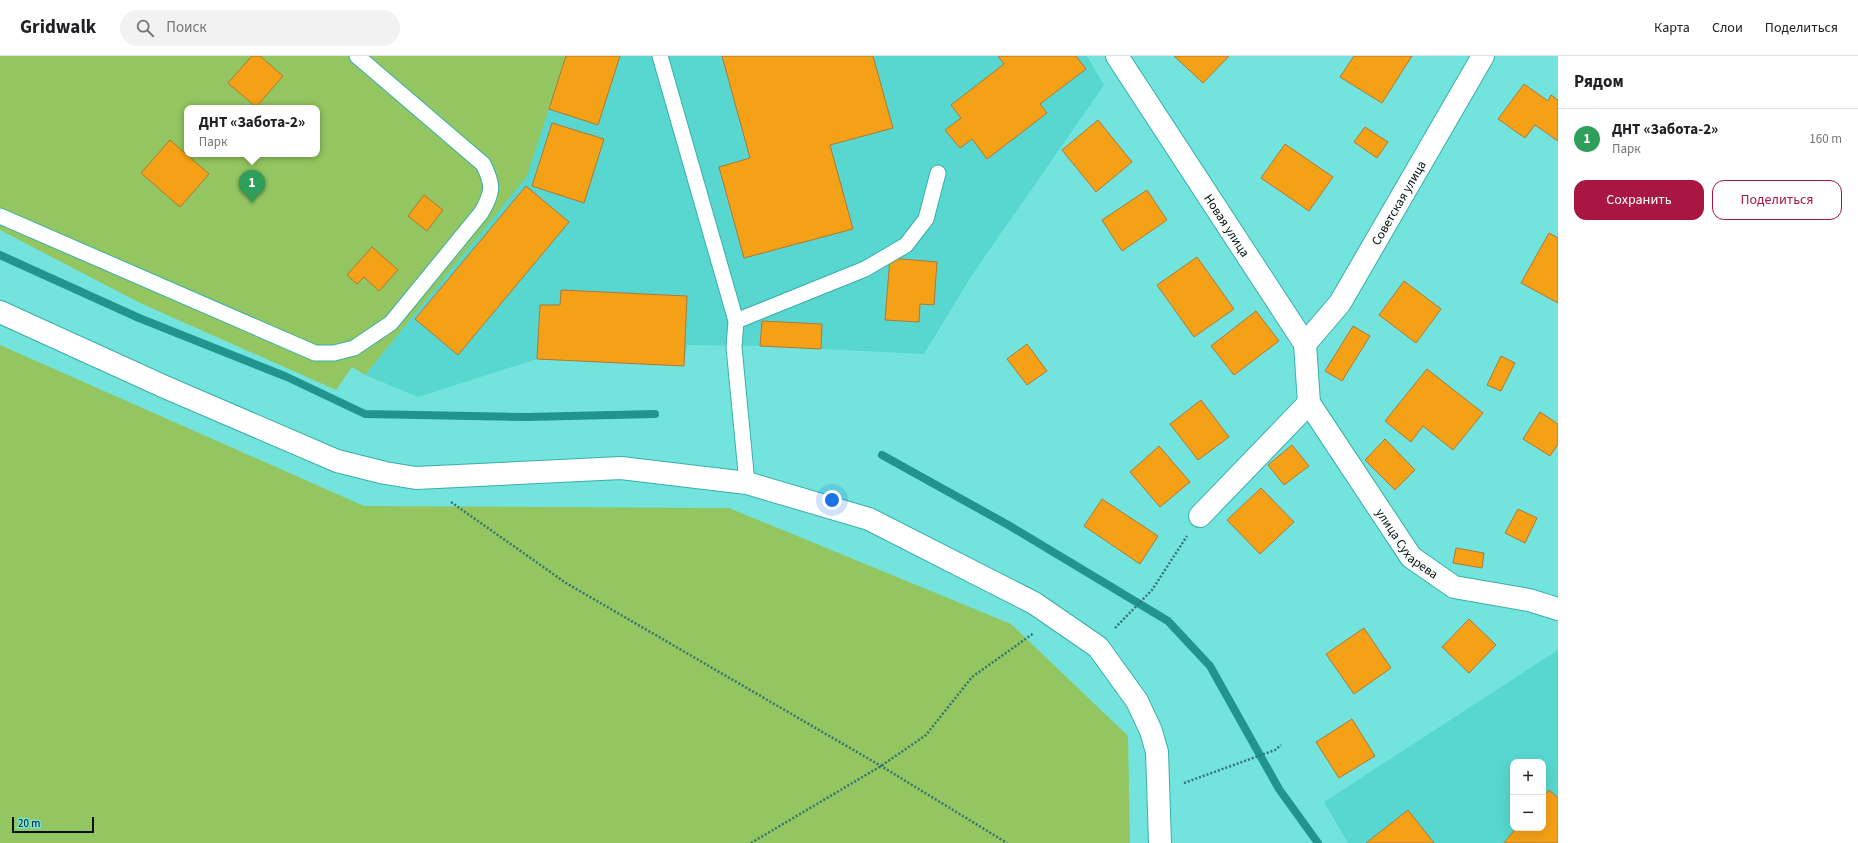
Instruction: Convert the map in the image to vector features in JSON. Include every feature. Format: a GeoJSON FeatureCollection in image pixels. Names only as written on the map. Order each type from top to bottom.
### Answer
{"type":"FeatureCollection","features":[{"type":"Feature","properties":{"kind":"street","name":"Новая улица"},"geometry":{"type":"LineString","coordinates":[[1117,56],[1305,344],[1309,403]]}},
{"type":"Feature","properties":{"kind":"street","name":"Советская улица"},"geometry":{"type":"LineString","coordinates":[[1305,344],[1340,303],[1483,56]]}},
{"type":"Feature","properties":{"kind":"street"},"geometry":{"type":"LineString","coordinates":[[0,312],[165,387],[337,461],[385,473],[416,478],[621,468],[747,483],[869,519],[1034,603],[1098,647],[1137,701],[1152,731],[1157,752],[1160,843]]}},
{"type":"Feature","properties":{"kind":"street"},"geometry":{"type":"LineString","coordinates":[[1200,516],[1309,403]]}},
{"type":"Feature","properties":{"kind":"street","name":"улица Сухарева"},"geometry":{"type":"LineString","coordinates":[[1309,403],[1411,556],[1454,587],[1530,600],[1558,609]]}},
{"type":"Feature","properties":{"kind":"lane"},"geometry":{"type":"LineString","coordinates":[[0,216],[315,353],[334,353],[354,348],[391,323],[481,213],[490,198],[490,178],[483,164],[357,56]]}},
{"type":"Feature","properties":{"kind":"lane"},"geometry":{"type":"LineString","coordinates":[[660,56],[736,321],[734,347],[747,483]]}},
{"type":"Feature","properties":{"kind":"lane"},"geometry":{"type":"LineString","coordinates":[[736,321],[865,269],[906,245],[926,219],[938,173]]}},
{"type":"Feature","properties":{"kind":"path"},"geometry":{"type":"LineString","coordinates":[[449,501],[566,583],[881,766],[1007,843]]}},
{"type":"Feature","properties":{"kind":"path"},"geometry":{"type":"LineString","coordinates":[[1112,632],[1152,590],[1200,516]]}},
{"type":"Feature","properties":{"kind":"path"},"geometry":{"type":"LineString","coordinates":[[751,843],[881,766],[926,735],[972,677],[1034,633],[1041,635]]}},
{"type":"Feature","properties":{"kind":"path"},"geometry":{"type":"LineString","coordinates":[[1159,792],[1275,750],[1280,745]]}},
{"type":"Feature","properties":{"kind":"shaded area"},"geometry":{"type":"Polygon","coordinates":[[[566,56],[1087,56],[1104,85],[972,275],[924,354],[760,346],[687,345],[684,366],[537,359],[418,397],[365,375],[526,176],[566,56]]]}},
{"type":"Feature","properties":{"kind":"shaded area"},"geometry":{"type":"Polygon","coordinates":[[[1558,650],[1558,843],[1348,843],[1324,802],[1558,650]]]}},
{"type":"Feature","properties":{"kind":"green space"},"geometry":{"type":"Polygon","coordinates":[[[0,56],[566,56],[527,176],[365,375],[352,367],[336,390],[140,303],[0,230],[0,56]]]}},
{"type":"Feature","properties":{"kind":"green space"},"geometry":{"type":"Polygon","coordinates":[[[0,345],[364,506],[729,508],[1011,624],[1128,736],[1130,843],[0,843],[0,345]]]}},
{"type":"Feature","properties":{"kind":"building"},"geometry":{"type":"Polygon","coordinates":[[[252,56],[260,56],[283,76],[258,105],[254,105],[228,83],[252,56]]]}},
{"type":"Feature","properties":{"kind":"building"},"geometry":{"type":"Polygon","coordinates":[[[566,56],[620,56],[598,125],[549,109],[566,56]]]}},
{"type":"Feature","properties":{"kind":"building"},"geometry":{"type":"Polygon","coordinates":[[[722,56],[873,56],[893,128],[830,145],[853,229],[744,258],[719,167],[750,158],[722,56]]]}},
{"type":"Feature","properties":{"kind":"building"},"geometry":{"type":"Polygon","coordinates":[[[998,56],[1076,56],[1086,69],[1040,104],[1047,113],[987,159],[972,139],[960,148],[945,130],[961,118],[951,105],[1004,64],[998,56]]]}},
{"type":"Feature","properties":{"kind":"building"},"geometry":{"type":"Polygon","coordinates":[[[1174,56],[1229,56],[1203,83],[1174,56]]]}},
{"type":"Feature","properties":{"kind":"building"},"geometry":{"type":"Polygon","coordinates":[[[1354,56],[1412,56],[1382,103],[1340,77],[1354,56]]]}},
{"type":"Feature","properties":{"kind":"building"},"geometry":{"type":"Polygon","coordinates":[[[1524,84],[1548,101],[1551,95],[1558,100],[1558,141],[1535,125],[1525,138],[1498,119],[1524,84]]]}},
{"type":"Feature","properties":{"kind":"building"},"geometry":{"type":"Polygon","coordinates":[[[1098,120],[1132,162],[1096,192],[1062,150],[1098,120]]]}},
{"type":"Feature","properties":{"kind":"building"},"geometry":{"type":"Polygon","coordinates":[[[552,123],[604,139],[584,203],[532,186],[552,123]]]}},
{"type":"Feature","properties":{"kind":"building"},"geometry":{"type":"Polygon","coordinates":[[[1365,127],[1388,142],[1377,158],[1354,142],[1365,127]]]}},
{"type":"Feature","properties":{"kind":"building"},"geometry":{"type":"Polygon","coordinates":[[[170,140],[184,152],[184,157],[190,157],[209,174],[180,207],[141,173],[170,140]]]}},
{"type":"Feature","properties":{"kind":"building"},"geometry":{"type":"Polygon","coordinates":[[[1285,144],[1333,177],[1309,211],[1261,178],[1285,144]]]}},
{"type":"Feature","properties":{"kind":"building"},"geometry":{"type":"Polygon","coordinates":[[[526,186],[569,222],[458,355],[415,319],[526,186]]]}},
{"type":"Feature","properties":{"kind":"building"},"geometry":{"type":"Polygon","coordinates":[[[1147,190],[1167,220],[1122,251],[1102,220],[1147,190]]]}},
{"type":"Feature","properties":{"kind":"building"},"geometry":{"type":"Polygon","coordinates":[[[424,195],[443,210],[427,231],[408,216],[424,195]]]}},
{"type":"Feature","properties":{"kind":"building"},"geometry":{"type":"Polygon","coordinates":[[[1549,233],[1558,238],[1558,303],[1521,283],[1549,233]]]}},
{"type":"Feature","properties":{"kind":"building"},"geometry":{"type":"Polygon","coordinates":[[[372,247],[398,270],[379,291],[364,277],[357,284],[347,275],[372,247]]]}},
{"type":"Feature","properties":{"kind":"building"},"geometry":{"type":"Polygon","coordinates":[[[1197,257],[1234,309],[1194,337],[1157,285],[1197,257]]]}},
{"type":"Feature","properties":{"kind":"building"},"geometry":{"type":"Polygon","coordinates":[[[890,258],[937,262],[934,305],[920,304],[919,322],[885,320],[890,258]]]}},
{"type":"Feature","properties":{"kind":"building"},"geometry":{"type":"Polygon","coordinates":[[[1404,281],[1441,309],[1416,343],[1379,315],[1404,281]]]}},
{"type":"Feature","properties":{"kind":"building"},"geometry":{"type":"Polygon","coordinates":[[[561,290],[687,296],[684,366],[537,359],[540,305],[560,305],[561,290]]]}},
{"type":"Feature","properties":{"kind":"building"},"geometry":{"type":"Polygon","coordinates":[[[1256,311],[1279,341],[1234,375],[1211,346],[1256,311]]]}},
{"type":"Feature","properties":{"kind":"building"},"geometry":{"type":"Polygon","coordinates":[[[762,321],[822,324],[821,349],[760,346],[762,321]]]}},
{"type":"Feature","properties":{"kind":"building"},"geometry":{"type":"Polygon","coordinates":[[[1353,326],[1370,336],[1342,381],[1325,371],[1353,326]]]}},
{"type":"Feature","properties":{"kind":"building"},"geometry":{"type":"Polygon","coordinates":[[[1027,344],[1047,371],[1027,385],[1007,359],[1027,344]]]}},
{"type":"Feature","properties":{"kind":"building"},"geometry":{"type":"Polygon","coordinates":[[[1501,356],[1515,363],[1501,391],[1487,385],[1501,356]]]}},
{"type":"Feature","properties":{"kind":"building"},"geometry":{"type":"Polygon","coordinates":[[[1427,369],[1483,413],[1453,450],[1423,426],[1411,442],[1385,421],[1427,369]]]}},
{"type":"Feature","properties":{"kind":"building"},"geometry":{"type":"Polygon","coordinates":[[[1201,400],[1229,437],[1198,460],[1170,424],[1201,400]]]}},
{"type":"Feature","properties":{"kind":"building"},"geometry":{"type":"Polygon","coordinates":[[[1540,412],[1558,424],[1558,444],[1550,456],[1523,439],[1540,412]]]}},
{"type":"Feature","properties":{"kind":"building"},"geometry":{"type":"Polygon","coordinates":[[[1385,439],[1415,470],[1395,490],[1365,460],[1385,439]]]}},
{"type":"Feature","properties":{"kind":"building"},"geometry":{"type":"Polygon","coordinates":[[[1292,445],[1309,466],[1284,485],[1268,465],[1292,445]]]}},
{"type":"Feature","properties":{"kind":"building"},"geometry":{"type":"Polygon","coordinates":[[[1159,446],[1190,482],[1160,507],[1130,472],[1159,446]]]}},
{"type":"Feature","properties":{"kind":"building"},"geometry":{"type":"Polygon","coordinates":[[[1261,488],[1294,522],[1260,554],[1227,520],[1261,488]]]}},
{"type":"Feature","properties":{"kind":"building"},"geometry":{"type":"Polygon","coordinates":[[[1102,499],[1158,536],[1140,564],[1084,526],[1102,499]]]}},
{"type":"Feature","properties":{"kind":"building"},"geometry":{"type":"Polygon","coordinates":[[[1518,509],[1537,518],[1525,543],[1505,533],[1518,509]]]}},
{"type":"Feature","properties":{"kind":"building"},"geometry":{"type":"Polygon","coordinates":[[[1456,548],[1484,553],[1482,568],[1453,563],[1456,548]]]}},
{"type":"Feature","properties":{"kind":"building"},"geometry":{"type":"Polygon","coordinates":[[[1469,619],[1496,645],[1469,673],[1442,647],[1469,619]]]}},
{"type":"Feature","properties":{"kind":"building"},"geometry":{"type":"Polygon","coordinates":[[[1364,628],[1391,668],[1354,694],[1326,654],[1364,628]]]}},
{"type":"Feature","properties":{"kind":"building"},"geometry":{"type":"Polygon","coordinates":[[[1352,719],[1375,756],[1339,778],[1316,742],[1352,719]]]}},
{"type":"Feature","properties":{"kind":"building"},"geometry":{"type":"Polygon","coordinates":[[[1549,790],[1558,798],[1558,843],[1504,843],[1514,831],[1546,831],[1546,794],[1549,790]]]}},
{"type":"Feature","properties":{"kind":"building"},"geometry":{"type":"Polygon","coordinates":[[[1408,810],[1434,843],[1366,843],[1408,810]]]}},
{"type":"Feature","properties":{"kind":"waterway"},"geometry":{"type":"LineString","coordinates":[[0,255],[139,318],[287,377],[365,414],[526,417],[655,414]]}},
{"type":"Feature","properties":{"kind":"waterway"},"geometry":{"type":"LineString","coordinates":[[882,455],[1010,526],[1168,621],[1210,666],[1279,789],[1318,843]]}},
{"type":"Feature","properties":{"kind":"place","name":"ДНТ «Забота-2»"},"geometry":{"type":"Point","coordinates":[252,203]}}]}
